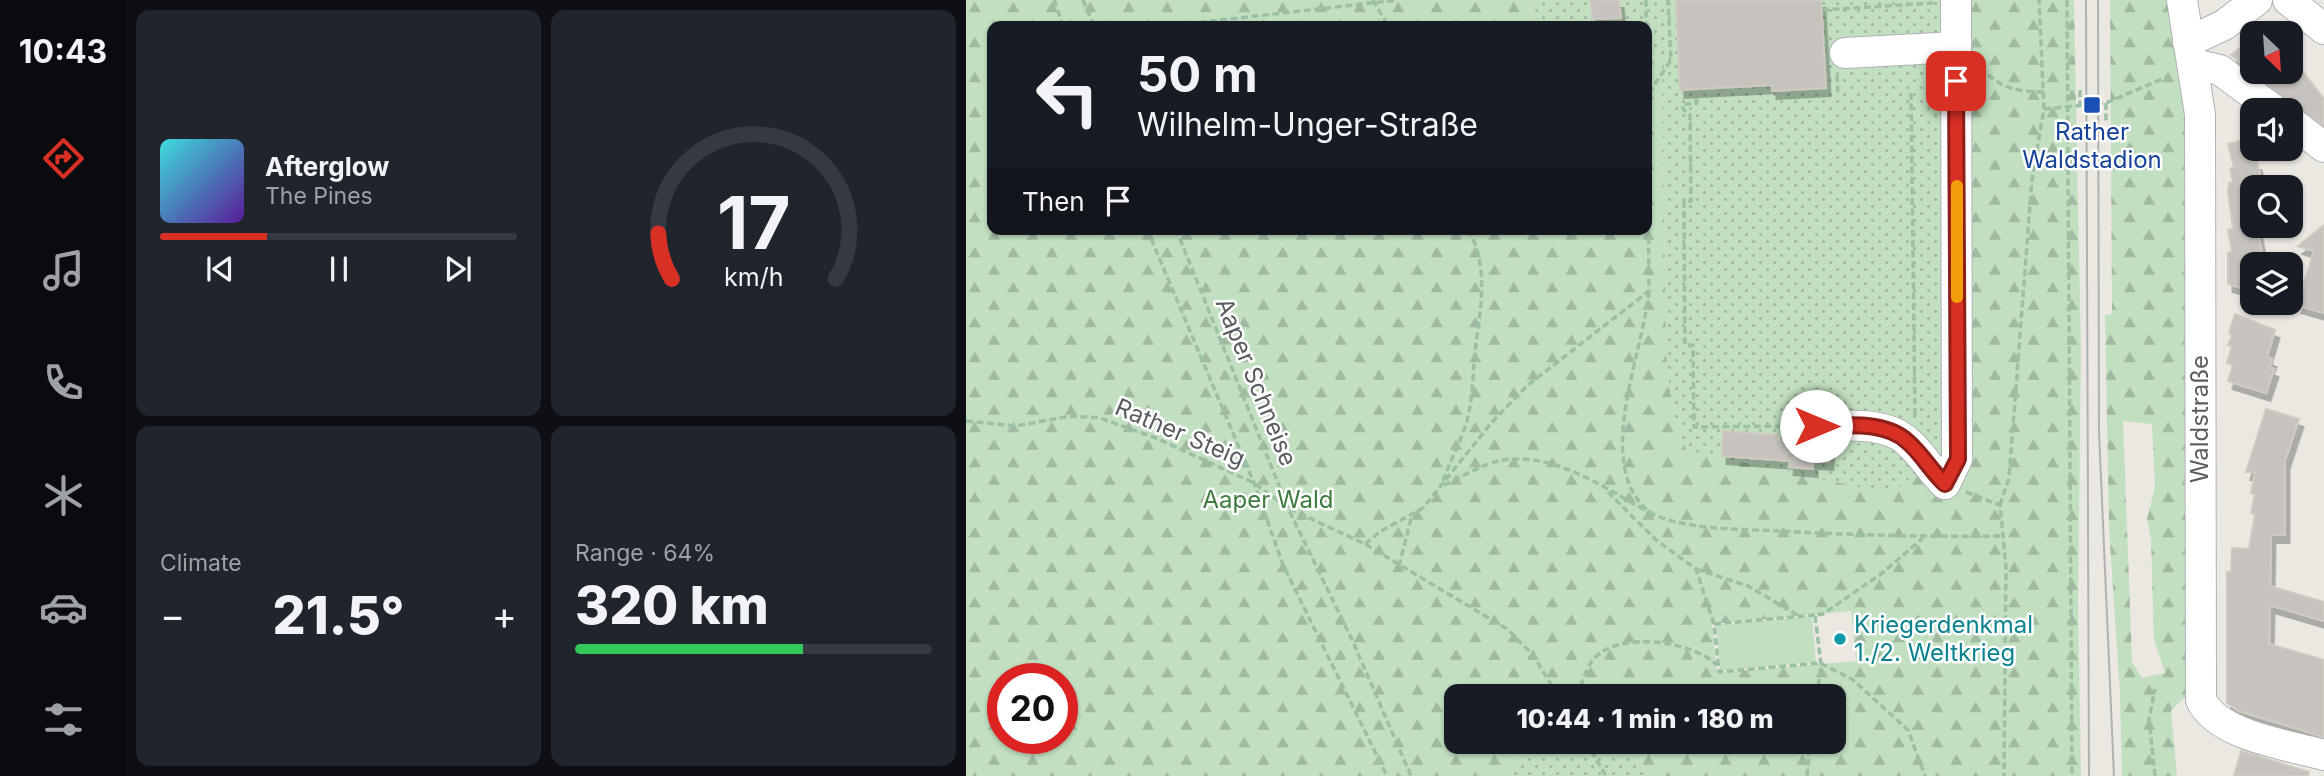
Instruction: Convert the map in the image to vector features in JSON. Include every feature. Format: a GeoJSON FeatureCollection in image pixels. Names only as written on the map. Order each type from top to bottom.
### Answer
{"type":"FeatureCollection","features":[{"type":"Feature","properties":{"kind":"street"},"geometry":{"type":"LineString","coordinates":[[1816,426],[1856,426],[1891,430],[1915,449],[1945,484],[1958,459],[1965,52],[1956,0]]}},
{"type":"Feature","properties":{"kind":"street","name":"Waldstraße"},"geometry":{"type":"LineString","coordinates":[[2182,0],[2200,114],[2201,701],[2209,715],[2224,726],[2324,755]]}},
{"type":"Feature","properties":{"kind":"street"},"geometry":{"type":"LineString","coordinates":[[2257,0],[2191,53],[2220,70],[2258,98]]}},
{"type":"Feature","properties":{"kind":"street"},"geometry":{"type":"LineString","coordinates":[[2288,0],[2324,29]]}},
{"type":"Feature","properties":{"kind":"street"},"geometry":{"type":"LineString","coordinates":[[1845,53],[1965,52]]}},
{"type":"Feature","properties":{"kind":"street"},"geometry":{"type":"LineString","coordinates":[[2303,131],[2324,147]]}},
{"type":"Feature","properties":{"kind":"path"},"geometry":{"type":"LineString","coordinates":[[1054,0],[1061,21]]}},
{"type":"Feature","properties":{"kind":"path"},"geometry":{"type":"LineString","coordinates":[[1083,0],[1092,21]]}},
{"type":"Feature","properties":{"kind":"path"},"geometry":{"type":"LineString","coordinates":[[1209,21],[1398,0]]}},
{"type":"Feature","properties":{"kind":"path"},"geometry":{"type":"LineString","coordinates":[[1646,0],[1646,21]]}},
{"type":"Feature","properties":{"kind":"path"},"geometry":{"type":"LineString","coordinates":[[1652,88],[1671,60],[1668,0]]}},
{"type":"Feature","properties":{"kind":"path"},"geometry":{"type":"LineString","coordinates":[[1822,10],[1956,0]]}},
{"type":"Feature","properties":{"kind":"path"},"geometry":{"type":"LineString","coordinates":[[2004,776],[2006,567],[2000,505],[2009,478],[2032,179],[2043,109],[2039,0]]}},
{"type":"Feature","properties":{"kind":"path"},"geometry":{"type":"LineString","coordinates":[[2067,0],[2073,521],[2072,776]]}},
{"type":"Feature","properties":{"kind":"path"},"geometry":{"type":"LineString","coordinates":[[1373,1],[1385,21]]}},
{"type":"Feature","properties":{"kind":"path"},"geometry":{"type":"LineString","coordinates":[[1965,52],[2004,87],[2024,92],[2044,92]]}},
{"type":"Feature","properties":{"kind":"path"},"geometry":{"type":"LineString","coordinates":[[2043,109],[2106,103],[2157,82]]}},
{"type":"Feature","properties":{"kind":"path"},"geometry":{"type":"LineString","coordinates":[[2080,90],[2080,104]]}},
{"type":"Feature","properties":{"kind":"path"},"geometry":{"type":"LineString","coordinates":[[1911,93],[1915,449]]}},
{"type":"Feature","properties":{"kind":"path"},"geometry":{"type":"LineString","coordinates":[[1696,98],[1696,104],[1683,104],[1682,109],[1690,115],[1691,201],[1685,201],[1685,345],[1693,345],[1694,427],[1816,426]]}},
{"type":"Feature","properties":{"kind":"path"},"geometry":{"type":"LineString","coordinates":[[2106,103],[2106,124]]}},
{"type":"Feature","properties":{"kind":"path"},"geometry":{"type":"LineString","coordinates":[[1150,235],[1254,483],[1283,565],[1387,776]]}},
{"type":"Feature","properties":{"kind":"path","name":"Aaper Schneise"},"geometry":{"type":"LineString","coordinates":[[1178,235],[1288,508],[1354,644],[1411,776]]}},
{"type":"Feature","properties":{"kind":"path"},"geometry":{"type":"LineString","coordinates":[[1442,486],[1467,421],[1481,314],[1483,290],[1480,265],[1470,235]]}},
{"type":"Feature","properties":{"kind":"path"},"geometry":{"type":"LineString","coordinates":[[1648,235],[1649,291],[1623,433],[1625,470],[1630,487],[1636,499],[1654,515]]}},
{"type":"Feature","properties":{"kind":"path"},"geometry":{"type":"LineString","coordinates":[[1365,544],[1381,531],[1412,515],[1435,496],[1492,422],[1528,384],[1649,291]]}},
{"type":"Feature","properties":{"kind":"path","name":"Rather Steig"},"geometry":{"type":"LineString","coordinates":[[966,421],[1016,426],[1072,416],[1100,418],[1144,433],[1254,483],[1288,508],[1365,544],[1521,640],[1550,684]]}},
{"type":"Feature","properties":{"kind":"path"},"geometry":{"type":"LineString","coordinates":[[1442,486],[1502,460],[1536,459],[1562,467],[1654,515],[1736,528],[1925,537],[2001,536]]}},
{"type":"Feature","properties":{"kind":"path"},"geometry":{"type":"LineString","coordinates":[[1945,484],[2000,505]]}},
{"type":"Feature","properties":{"kind":"path"},"geometry":{"type":"LineString","coordinates":[[1604,488],[1656,540],[1696,569],[1748,586],[1800,616]]}},
{"type":"Feature","properties":{"kind":"path"},"geometry":{"type":"LineString","coordinates":[[1399,566],[1412,515]]}},
{"type":"Feature","properties":{"kind":"path"},"geometry":{"type":"LineString","coordinates":[[1714,624],[1823,614],[1881,574],[1925,537]]}},
{"type":"Feature","properties":{"kind":"path"},"geometry":{"type":"LineString","coordinates":[[1696,569],[1714,624],[1719,672],[1820,663],[1852,679],[1908,730],[1925,776]]}},
{"type":"Feature","properties":{"kind":"path"},"geometry":{"type":"LineString","coordinates":[[1815,615],[1820,663],[1818,684]]}},
{"type":"Feature","properties":{"kind":"path"},"geometry":{"type":"LineString","coordinates":[[1583,684],[1592,661],[1603,652],[1639,642],[1664,642],[1693,648],[1718,666]]}},
{"type":"Feature","properties":{"kind":"path"},"geometry":{"type":"LineString","coordinates":[[2155,689],[2149,719],[2155,776]]}},
{"type":"Feature","properties":{"kind":"path"},"geometry":{"type":"LineString","coordinates":[[1593,754],[1606,776]]}},
{"type":"Feature","properties":{"kind":"path"},"geometry":{"type":"LineString","coordinates":[[1807,776],[1809,754]]}},
{"type":"Feature","properties":{"kind":"green space","name":"Aaper Wald"},"geometry":{"type":"Polygon","coordinates":[[[966,0],[1531,0],[1533,21],[987,21],[987,235],[1652,235],[1652,56],[1662,57],[1665,271],[1953,0],[2074,0],[2081,352],[2078,604],[2081,776],[966,776],[966,0]],[[1851,611],[1712,624],[1717,673],[1856,661],[1851,611]]]}},
{"type":"Feature","properties":{"kind":"green space"},"geometry":{"type":"Polygon","coordinates":[[[1531,0],[1953,0],[1956,440],[1891,494],[1686,450],[1672,411],[1666,354],[1662,57],[1652,56],[1652,21],[1533,21],[1531,0]]]}},
{"type":"Feature","properties":{"kind":"green space"},"geometry":{"type":"Polygon","coordinates":[[[2110,0],[2177,0],[2190,71],[2196,688],[2171,710],[2177,776],[2122,776],[2120,694],[2109,527],[2105,315],[2112,314],[2110,0]],[[2123,421],[2132,662],[2142,678],[2165,673],[2154,640],[2151,539],[2147,519],[2155,487],[2152,424],[2123,421]]]}},
{"type":"Feature","properties":{"kind":"green space"},"geometry":{"type":"Polygon","coordinates":[[[1812,616],[1816,662],[1720,671],[1716,625],[1812,616]]]}},
{"type":"Feature","properties":{"kind":"green space"},"geometry":{"type":"Polygon","coordinates":[[[1521,754],[1626,754],[1655,776],[1504,776],[1521,754]]]}},
{"type":"Feature","properties":{"kind":"building"},"geometry":{"type":"Polygon","coordinates":[[[1591,0],[1619,0],[1621,18],[1592,19],[1591,0]]]}},
{"type":"Feature","properties":{"kind":"building"},"geometry":{"type":"Polygon","coordinates":[[[1676,0],[1821,0],[1826,88],[1772,91],[1772,85],[1680,90],[1676,0]]]}},
{"type":"Feature","properties":{"kind":"building"},"geometry":{"type":"Polygon","coordinates":[[[2240,48],[2240,62],[2231,55],[2240,48]]]}},
{"type":"Feature","properties":{"kind":"building"},"geometry":{"type":"Polygon","coordinates":[[[2303,72],[2324,99],[2324,125],[2303,112],[2303,98],[2283,98],[2266,84],[2303,84],[2303,72]]]}},
{"type":"Feature","properties":{"kind":"building"},"geometry":{"type":"Polygon","coordinates":[[[2240,141],[2240,161],[2257,162],[2260,175],[2240,175],[2240,238],[2259,238],[2262,252],[2240,252],[2240,287],[2228,284],[2228,253],[2232,251],[2228,230],[2233,229],[2228,192],[2229,183],[2233,182],[2230,169],[2234,167],[2228,144],[2240,141]]]}},
{"type":"Feature","properties":{"kind":"building"},"geometry":{"type":"Polygon","coordinates":[[[2324,225],[2324,313],[2303,307],[2303,286],[2314,251],[2298,246],[2324,225]]]}},
{"type":"Feature","properties":{"kind":"building"},"geometry":{"type":"Polygon","coordinates":[[[2235,314],[2275,330],[2267,357],[2272,359],[2269,367],[2274,369],[2266,393],[2228,381],[2233,365],[2227,363],[2232,346],[2228,345],[2232,335],[2229,333],[2235,314]]]}},
{"type":"Feature","properties":{"kind":"building"},"geometry":{"type":"Polygon","coordinates":[[[2266,409],[2299,419],[2285,461],[2285,535],[2271,535],[2270,586],[2324,602],[2324,621],[2270,605],[2269,644],[2324,660],[2324,737],[2239,711],[2227,703],[2227,572],[2231,572],[2232,548],[2249,549],[2255,514],[2251,513],[2255,494],[2251,493],[2255,472],[2246,472],[2266,409]]]}},
{"type":"Feature","properties":{"kind":"building"},"geometry":{"type":"Polygon","coordinates":[[[1723,431],[1778,435],[1777,439],[1830,443],[1829,462],[1813,461],[1813,469],[1789,467],[1790,461],[1722,456],[1723,431]]]}},
{"type":"Feature","properties":{"kind":"building"},"geometry":{"type":"Polygon","coordinates":[[[2241,751],[2309,772],[2308,776],[2234,776],[2241,751]]]}},
{"type":"Feature","properties":{"kind":"tram line"},"geometry":{"type":"LineString","coordinates":[[2086,0],[2089,776]]}},
{"type":"Feature","properties":{"kind":"tram line"},"geometry":{"type":"LineString","coordinates":[[2098,0],[2099,432],[2114,776]]}},
{"type":"Feature","properties":{"kind":"slow traffic"},"geometry":{"type":"LineString","coordinates":[[1957,186],[1957,297]]}},
{"type":"Feature","properties":{"kind":"place","name":"Rather Waldstadion"},"geometry":{"type":"Point","coordinates":[2092,105]}},
{"type":"Feature","properties":{"kind":"place","name":"Kriegerdenkmal 1./2. Weltkrieg"},"geometry":{"type":"Point","coordinates":[1840,639]}},
{"type":"Feature","properties":{"kind":"route"},"geometry":{"type":"LineString","coordinates":[[1816,426],[1856,426],[1891,430],[1905,439],[1945,484],[1958,459],[1956,81]]}}]}
